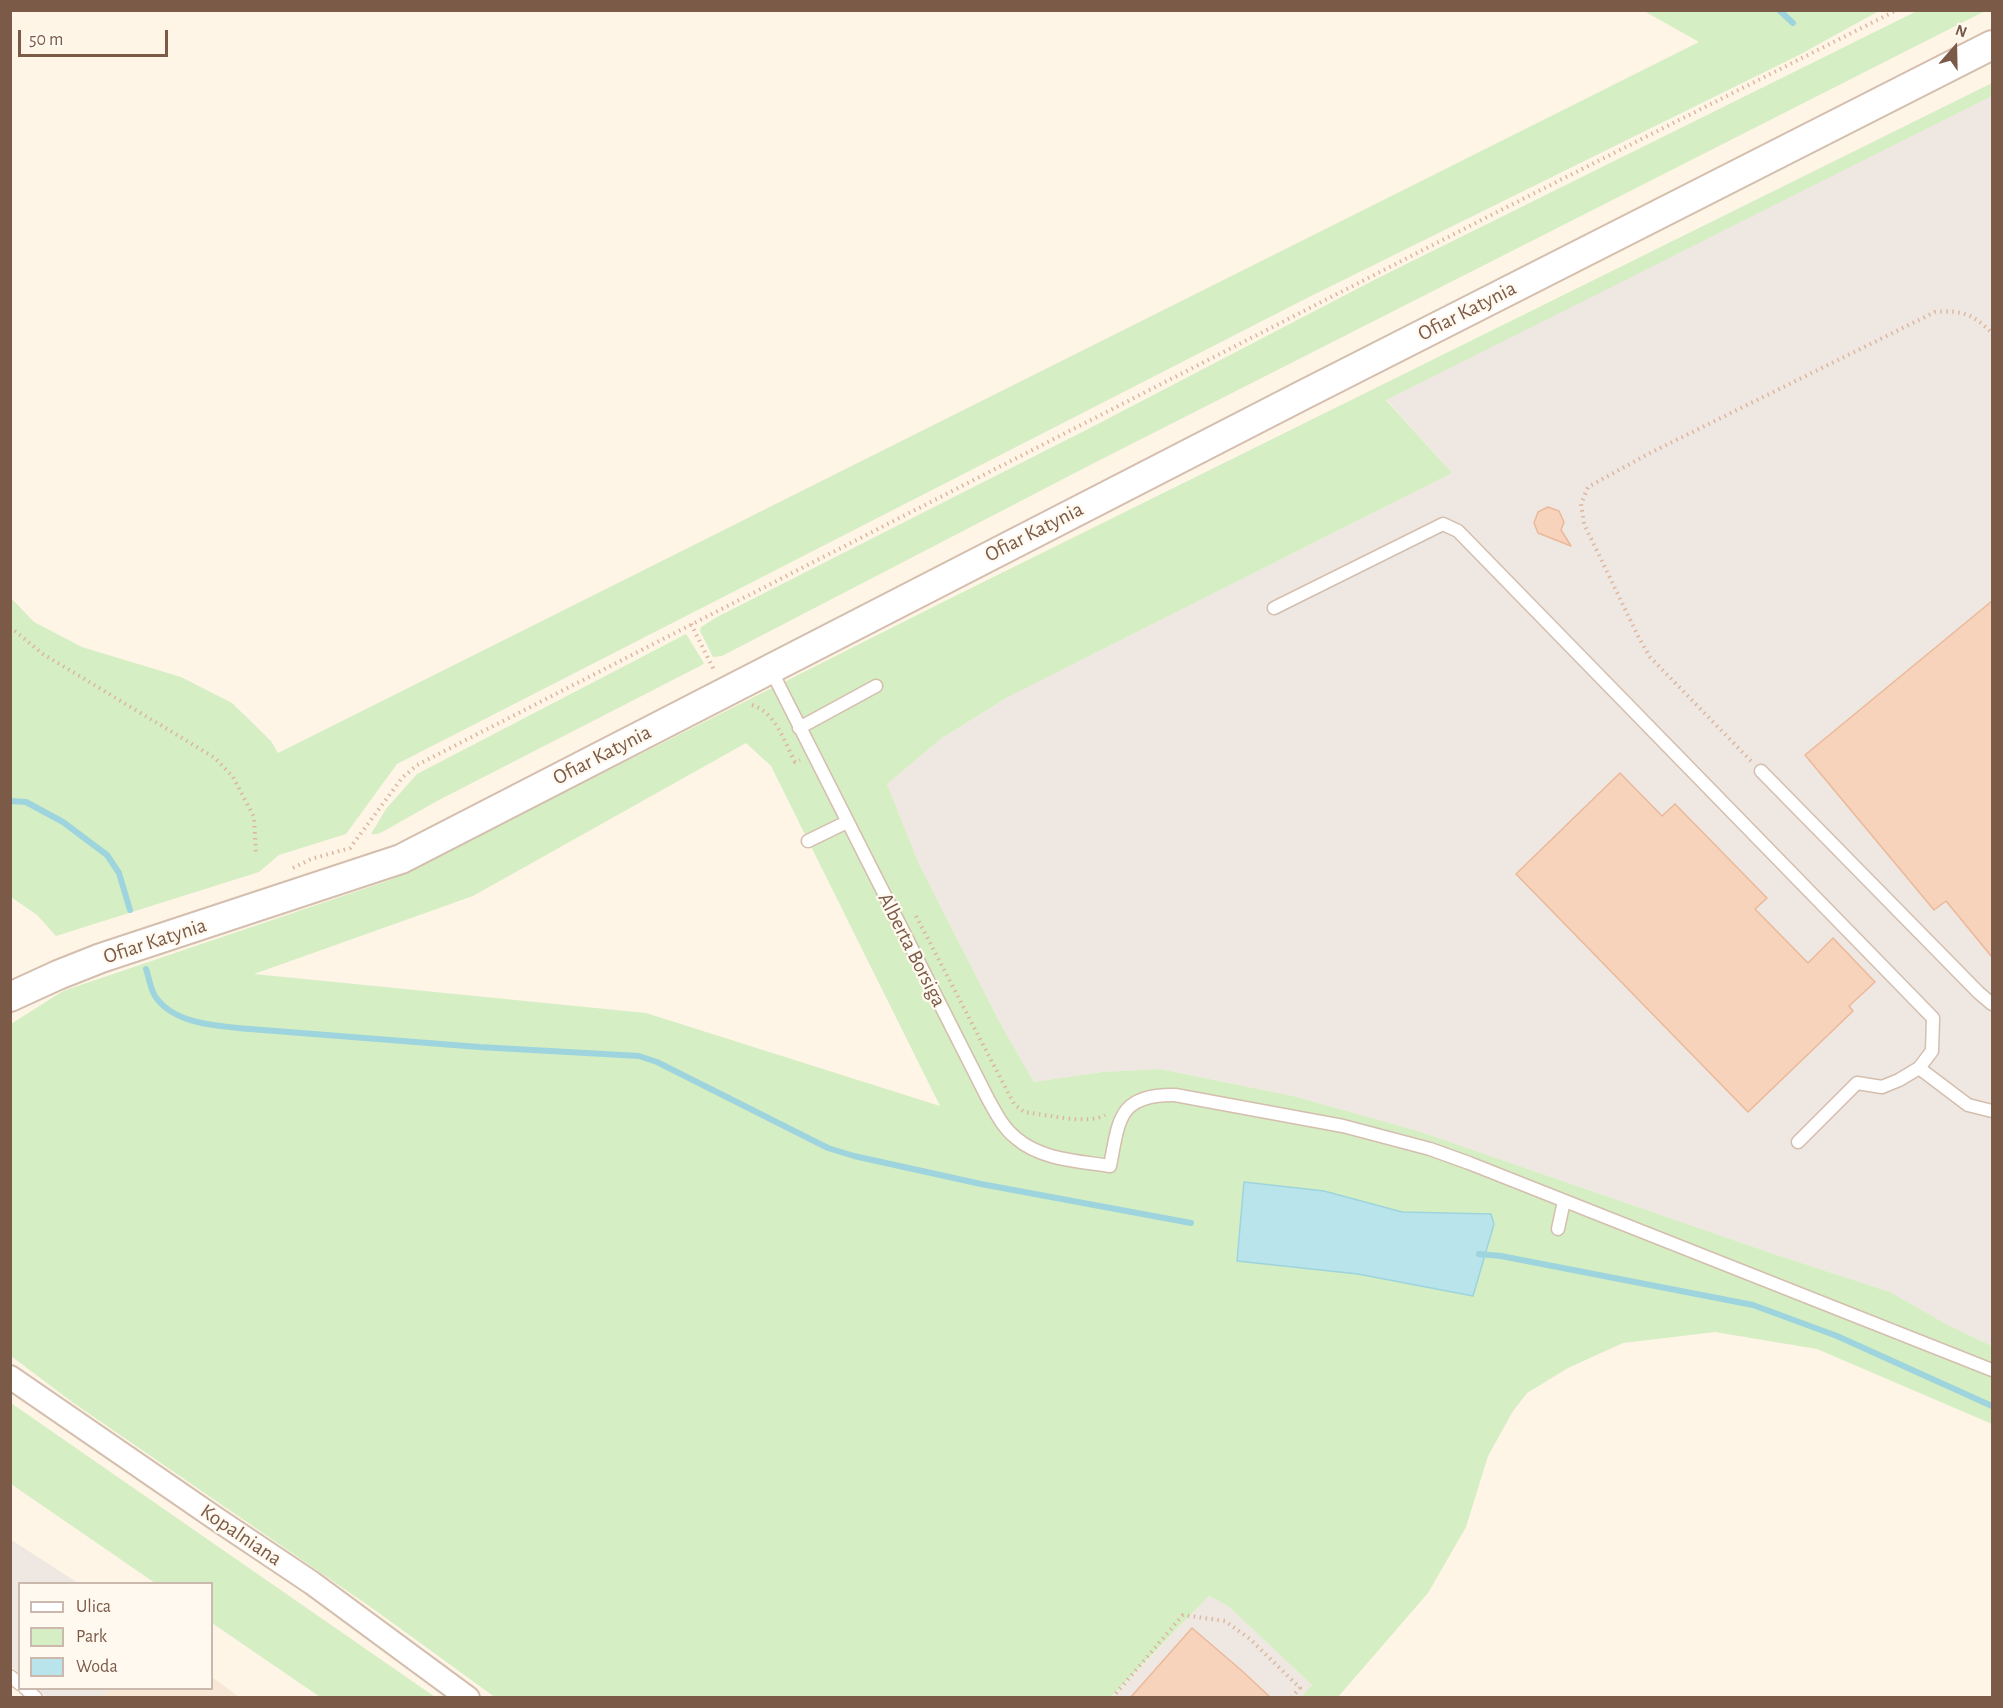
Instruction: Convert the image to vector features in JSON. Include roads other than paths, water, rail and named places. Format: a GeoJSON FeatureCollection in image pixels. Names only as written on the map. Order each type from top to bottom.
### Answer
{"type":"FeatureCollection","features":[{"type":"Feature","properties":{"kind":"street","name":"Ofiar Katynia"},"geometry":{"type":"LineString","coordinates":[[10,997],[58,975],[150,941],[401,859],[770,668],[1992,45]]}},
{"type":"Feature","properties":{"kind":"street","name":"Kopalniana"},"geometry":{"type":"LineString","coordinates":[[10,1377],[312,1583],[468,1698]]}},
{"type":"Feature","properties":{"kind":"lane"},"geometry":{"type":"LineString","coordinates":[[1274,608],[1443,524],[1458,531],[1933,1018],[1932,1051],[1919,1068],[1882,1087],[1857,1083],[1798,1142]]}},
{"type":"Feature","properties":{"kind":"lane","name":"Alberta Borsiga"},"geometry":{"type":"LineString","coordinates":[[770,668],[799,729],[1003,1125],[1014,1138],[1039,1152],[1110,1166],[1118,1128],[1122,1116],[1130,1106],[1143,1098],[1175,1095],[1343,1125],[1430,1149],[1564,1201]]}},
{"type":"Feature","properties":{"kind":"lane"},"geometry":{"type":"LineString","coordinates":[[799,729],[876,686]]}},
{"type":"Feature","properties":{"kind":"lane"},"geometry":{"type":"LineString","coordinates":[[1761,771],[1992,1004]]}},
{"type":"Feature","properties":{"kind":"lane"},"geometry":{"type":"LineString","coordinates":[[808,841],[847,822]]}},
{"type":"Feature","properties":{"kind":"lane"},"geometry":{"type":"LineString","coordinates":[[1919,1068],[1968,1105],[1992,1111]]}},
{"type":"Feature","properties":{"kind":"lane"},"geometry":{"type":"LineString","coordinates":[[1558,1229],[1564,1201],[1992,1370]]}},
{"type":"Feature","properties":{"kind":"water"},"geometry":{"type":"Polygon","coordinates":[[[1244,1182],[1324,1191],[1402,1212],[1491,1214],[1494,1224],[1473,1296],[1358,1274],[1237,1261],[1244,1182]]]}},
{"type":"Feature","properties":{"kind":"waterway"},"geometry":{"type":"LineString","coordinates":[[1779,10],[1793,23]]}},
{"type":"Feature","properties":{"kind":"waterway"},"geometry":{"type":"LineString","coordinates":[[10,801],[26,802],[63,822],[107,855],[119,873],[130,910]]}},
{"type":"Feature","properties":{"kind":"waterway"},"geometry":{"type":"LineString","coordinates":[[146,969],[153,993],[163,1006],[198,1022],[225,1027],[479,1047],[639,1056],[657,1062],[828,1148],[854,1156],[981,1184],[1191,1223]]}},
{"type":"Feature","properties":{"kind":"waterway"},"geometry":{"type":"LineString","coordinates":[[1479,1254],[1501,1256],[1753,1305],[1837,1336],[1992,1406]]}}]}
